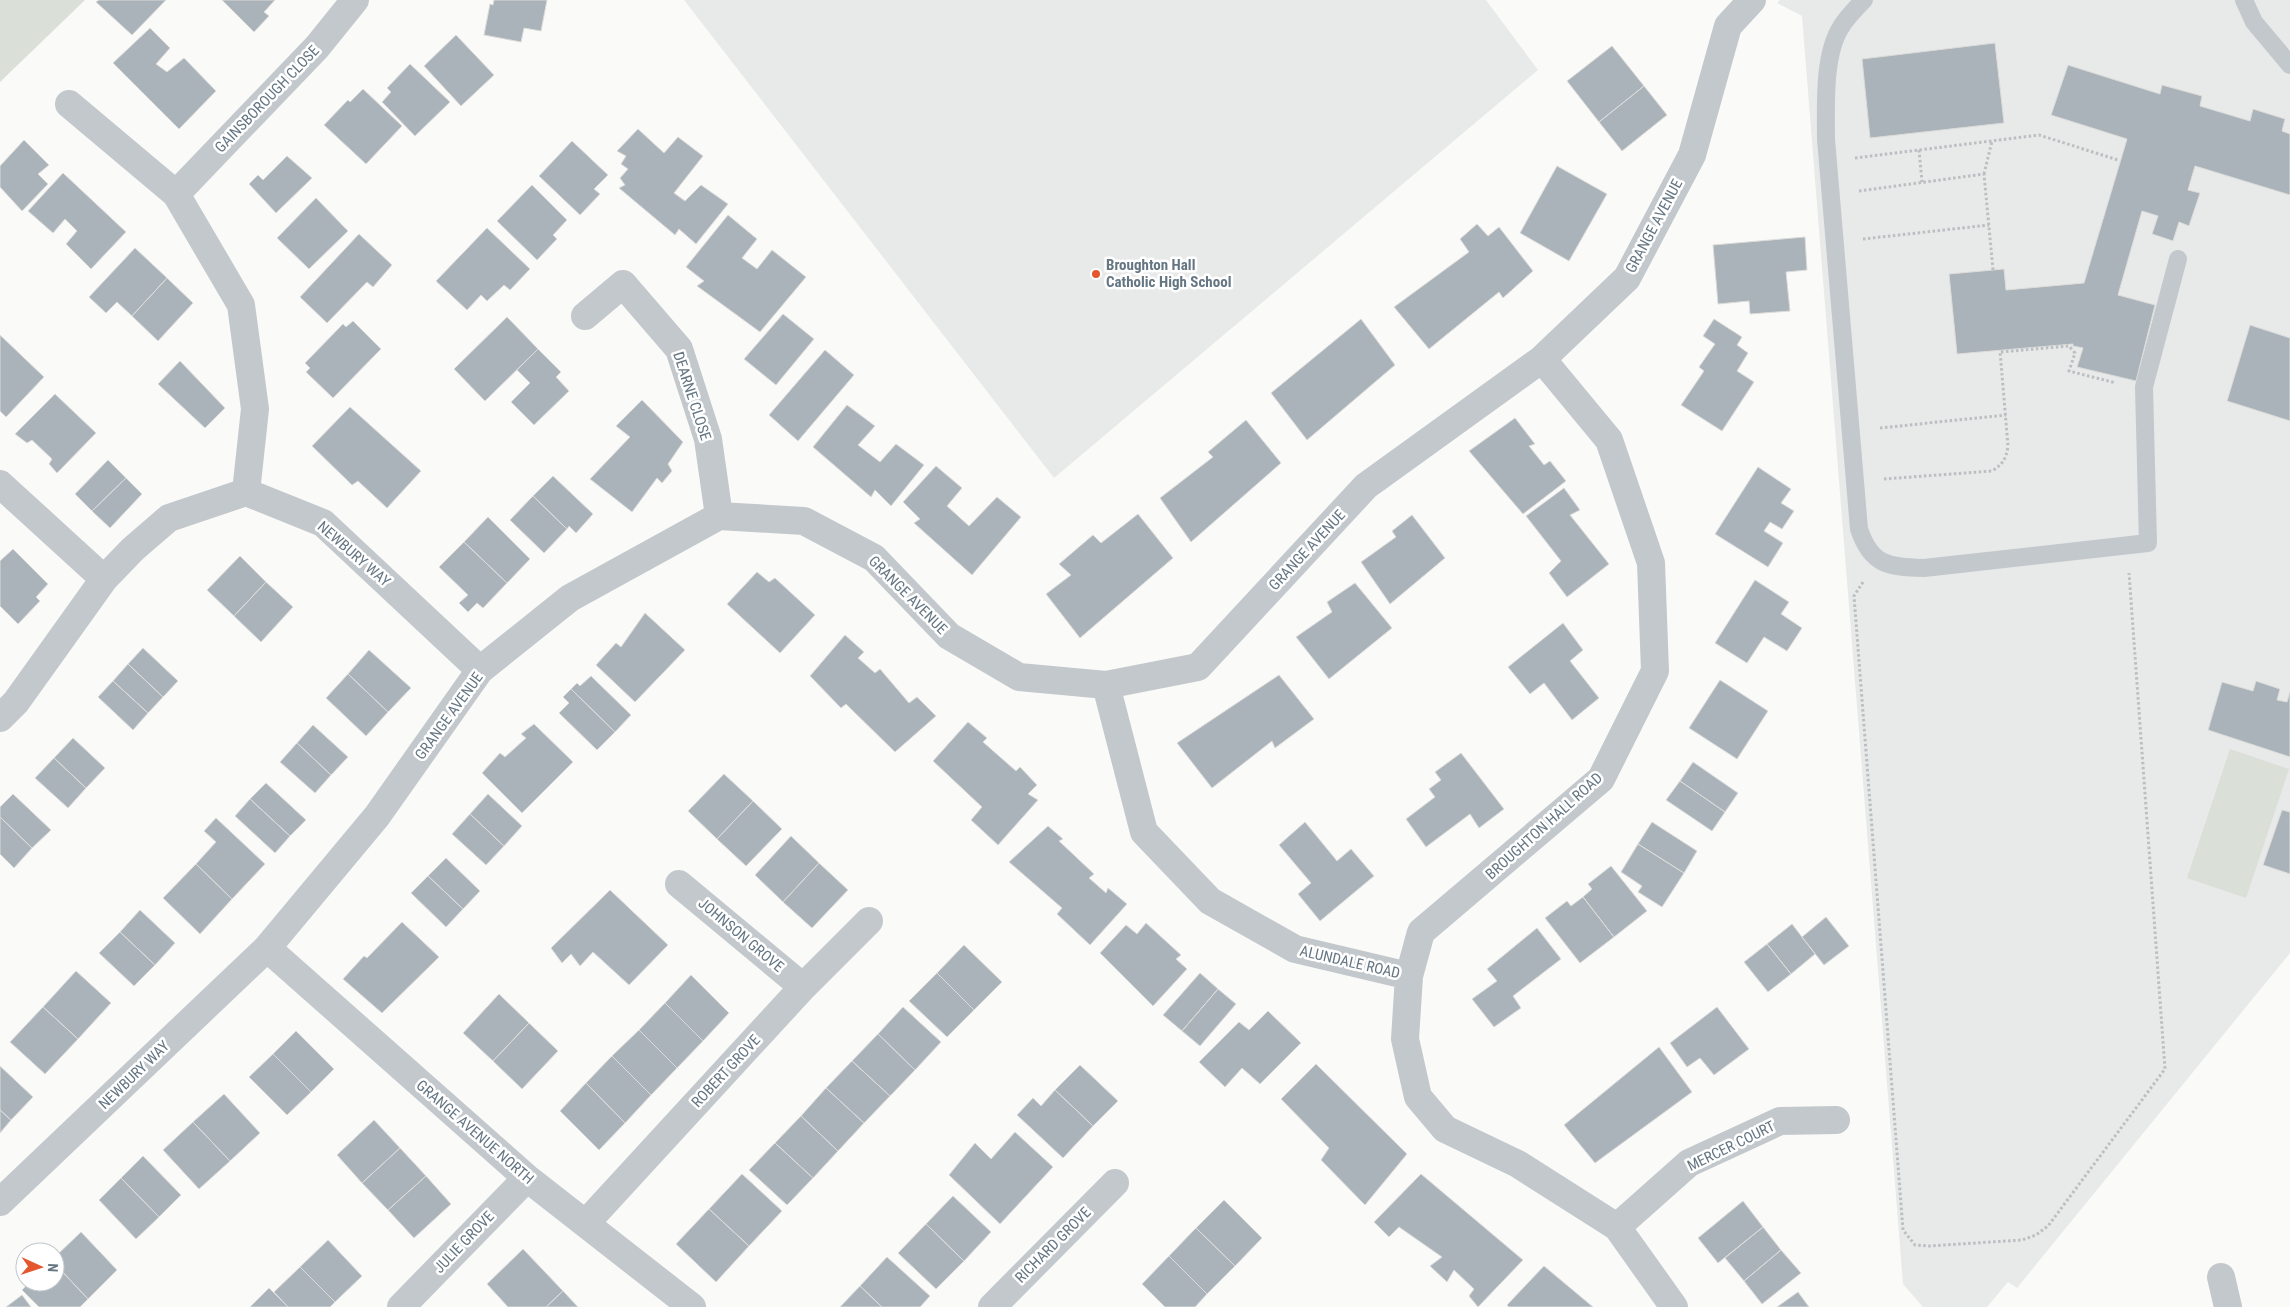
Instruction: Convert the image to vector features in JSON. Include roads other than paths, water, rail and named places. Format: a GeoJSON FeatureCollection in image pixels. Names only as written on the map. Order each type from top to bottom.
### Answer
{"type":"FeatureCollection","features":[{"type":"Feature","properties":{"kind":"street","name":"GAINSBOROUGH CLOSE"},"geometry":{"type":"LineString","coordinates":[[176,194],[317,47],[355,0]]}},
{"type":"Feature","properties":{"kind":"street","name":"GRANGE AVENUE"},"geometry":{"type":"LineString","coordinates":[[267,948],[377,816],[480,670],[570,598],[720,516],[804,522],[874,558],[949,636],[1018,677],[1106,685],[1198,666],[1366,486],[1542,359],[1627,278],[1692,155],[1728,26],[1752,0]]}},
{"type":"Feature","properties":{"kind":"street"},"geometry":{"type":"LineString","coordinates":[[0,718],[16,702],[104,579],[133,549],[169,518],[246,492],[255,409],[241,304],[176,194],[69,104]]}},
{"type":"Feature","properties":{"kind":"street","name":"DEARNE CLOSE"},"geometry":{"type":"LineString","coordinates":[[585,316],[623,284],[679,350],[708,439],[720,516]]}},
{"type":"Feature","properties":{"kind":"street","name":"BROUGHTON HALL ROAD"},"geometry":{"type":"LineString","coordinates":[[1409,976],[1421,932],[1601,779],[1656,671],[1651,563],[1609,440],[1542,359]]}},
{"type":"Feature","properties":{"kind":"street"},"geometry":{"type":"LineString","coordinates":[[0,484],[104,579]]}},
{"type":"Feature","properties":{"kind":"street","name":"NEWBURY WAY"},"geometry":{"type":"LineString","coordinates":[[246,492],[323,523],[480,670]]}},
{"type":"Feature","properties":{"kind":"street","name":"ALUNDALE ROAD"},"geometry":{"type":"LineString","coordinates":[[1106,685],[1144,832],[1210,901],[1295,950],[1409,976],[1405,1039],[1418,1097],[1445,1129],[1518,1164],[1617,1227],[1674,1307]]}},
{"type":"Feature","properties":{"kind":"street","name":"JOHNSON GROVE"},"geometry":{"type":"LineString","coordinates":[[679,884],[804,987]]}},
{"type":"Feature","properties":{"kind":"street","name":"ROBERT GROVE"},"geometry":{"type":"LineString","coordinates":[[586,1223],[804,987],[869,921]]}},
{"type":"Feature","properties":{"kind":"street","name":"NEWBURY WAY"},"geometry":{"type":"LineString","coordinates":[[0,1202],[267,948]]}},
{"type":"Feature","properties":{"kind":"street","name":"GRANGE AVENUE NORTH"},"geometry":{"type":"LineString","coordinates":[[267,948],[527,1178],[692,1307]]}},
{"type":"Feature","properties":{"kind":"street","name":"MERCER COURT"},"geometry":{"type":"LineString","coordinates":[[1617,1227],[1689,1163],[1780,1121],[1836,1120]]}},
{"type":"Feature","properties":{"kind":"street","name":"JULIE GROVE"},"geometry":{"type":"LineString","coordinates":[[401,1307],[527,1178]]}},
{"type":"Feature","properties":{"kind":"street","name":"RICHARD GROVE"},"geometry":{"type":"LineString","coordinates":[[992,1307],[1115,1183]]}},
{"type":"Feature","properties":{"kind":"street"},"geometry":{"type":"LineString","coordinates":[[2222,1277],[2228,1307]]}},
{"type":"Feature","properties":{"kind":"lane"},"geometry":{"type":"LineString","coordinates":[[1864,0],[1840,28],[1830,58],[1826,94],[1827,161],[1859,528],[1865,546],[1877,560],[1897,567],[1924,568],[2148,543],[2144,387],[2178,259]]}},
{"type":"Feature","properties":{"kind":"lane"},"geometry":{"type":"LineString","coordinates":[[2244,0],[2254,22],[2287,57]]}},
{"type":"Feature","properties":{"kind":"place","name":"Broughton Hall Catholic High School"},"geometry":{"type":"Point","coordinates":[1096,274]}}]}
